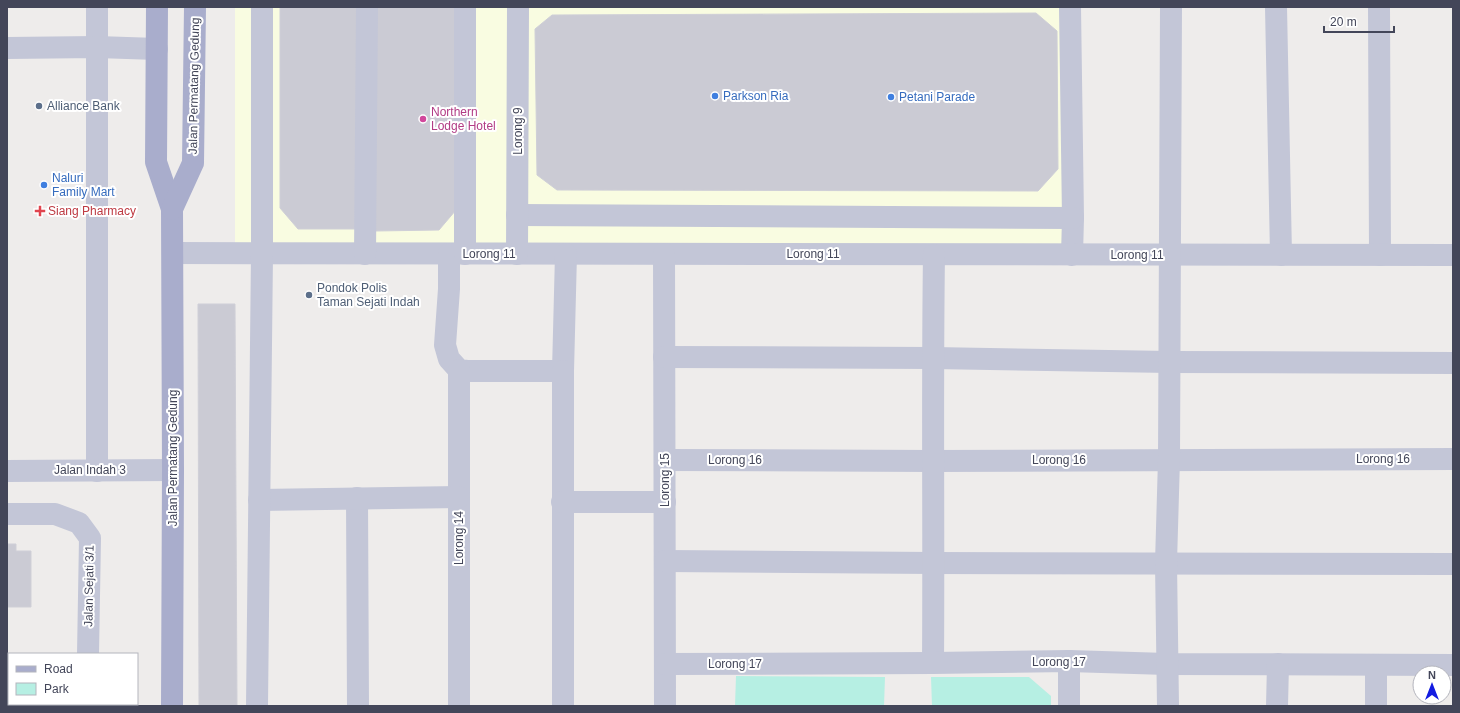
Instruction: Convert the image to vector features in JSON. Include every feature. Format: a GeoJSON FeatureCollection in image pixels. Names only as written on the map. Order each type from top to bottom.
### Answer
{"type":"FeatureCollection","features":[{"type":"Feature","properties":{"kind":"main road","name":"Jalan Permatang Gedung"},"geometry":{"type":"LineString","coordinates":[[157,7],[156,162],[172,209],[173,253],[172,706]]}},
{"type":"Feature","properties":{"kind":"main road","name":"Jalan Permatang Gedung"},"geometry":{"type":"LineString","coordinates":[[172,209],[193,163],[195,7]]}},
{"type":"Feature","properties":{"kind":"street"},"geometry":{"type":"LineString","coordinates":[[97,7],[97,471]]}},
{"type":"Feature","properties":{"kind":"street"},"geometry":{"type":"LineString","coordinates":[[257,706],[262,254],[262,7]]}},
{"type":"Feature","properties":{"kind":"street"},"geometry":{"type":"LineString","coordinates":[[365,254],[367,7]]}},
{"type":"Feature","properties":{"kind":"street"},"geometry":{"type":"LineString","coordinates":[[465,7],[457,254],[449,290],[445,345],[449,359],[459,370],[563,370]]}},
{"type":"Feature","properties":{"kind":"street","name":"Lorong 9"},"geometry":{"type":"LineString","coordinates":[[517,254],[518,7]]}},
{"type":"Feature","properties":{"kind":"street"},"geometry":{"type":"LineString","coordinates":[[1070,7],[1073,218],[1072,255]]}},
{"type":"Feature","properties":{"kind":"street"},"geometry":{"type":"LineString","coordinates":[[1168,706],[1166,563],[1170,362],[1171,7]]}},
{"type":"Feature","properties":{"kind":"street"},"geometry":{"type":"LineString","coordinates":[[1276,7],[1281,255]]}},
{"type":"Feature","properties":{"kind":"street"},"geometry":{"type":"LineString","coordinates":[[1379,7],[1380,255]]}},
{"type":"Feature","properties":{"kind":"street"},"geometry":{"type":"LineString","coordinates":[[7,48],[97,47],[157,49]]}},
{"type":"Feature","properties":{"kind":"street"},"geometry":{"type":"LineString","coordinates":[[517,215],[1073,218]]}},
{"type":"Feature","properties":{"kind":"street","name":"Lorong 11"},"geometry":{"type":"LineString","coordinates":[[173,253],[1453,255]]}},
{"type":"Feature","properties":{"kind":"street"},"geometry":{"type":"LineString","coordinates":[[564,706],[562,502],[566,254]]}},
{"type":"Feature","properties":{"kind":"street","name":"Lorong 15"},"geometry":{"type":"LineString","coordinates":[[664,254],[665,706]]}},
{"type":"Feature","properties":{"kind":"street"},"geometry":{"type":"LineString","coordinates":[[934,255],[934,663]]}},
{"type":"Feature","properties":{"kind":"street"},"geometry":{"type":"LineString","coordinates":[[664,357],[1453,363]]}},
{"type":"Feature","properties":{"kind":"street","name":"Lorong 14"},"geometry":{"type":"LineString","coordinates":[[459,370],[459,706]]}},
{"type":"Feature","properties":{"kind":"street","name":"Lorong 16"},"geometry":{"type":"LineString","coordinates":[[665,460],[1453,459]]}},
{"type":"Feature","properties":{"kind":"street","name":"Jalan Indah 3"},"geometry":{"type":"LineString","coordinates":[[7,471],[173,470]]}},
{"type":"Feature","properties":{"kind":"street"},"geometry":{"type":"LineString","coordinates":[[259,500],[459,497]]}},
{"type":"Feature","properties":{"kind":"street"},"geometry":{"type":"LineString","coordinates":[[357,498],[358,706]]}},
{"type":"Feature","properties":{"kind":"street"},"geometry":{"type":"LineString","coordinates":[[562,502],[665,502]]}},
{"type":"Feature","properties":{"kind":"street","name":"Jalan Sejati 3/1"},"geometry":{"type":"LineString","coordinates":[[7,514],[55,514],[79,523],[90,538],[88,653]]}},
{"type":"Feature","properties":{"kind":"street"},"geometry":{"type":"LineString","coordinates":[[665,561],[1453,564]]}},
{"type":"Feature","properties":{"kind":"street"},"geometry":{"type":"LineString","coordinates":[[1069,661],[1069,706]]}},
{"type":"Feature","properties":{"kind":"street","name":"Lorong 17"},"geometry":{"type":"LineString","coordinates":[[665,664],[1069,661],[1167,664],[1453,665]]}},
{"type":"Feature","properties":{"kind":"street"},"geometry":{"type":"LineString","coordinates":[[1277,706],[1278,664]]}},
{"type":"Feature","properties":{"kind":"street"},"geometry":{"type":"LineString","coordinates":[[1376,665],[1376,706]]}},
{"type":"Feature","properties":{"kind":"shaded area"},"geometry":{"type":"Polygon","coordinates":[[[235,7],[1075,7],[1075,245],[235,243],[235,7]]]}},
{"type":"Feature","properties":{"kind":"green space"},"geometry":{"type":"Polygon","coordinates":[[[736,676],[885,677],[884,706],[735,706],[736,676]]]}},
{"type":"Feature","properties":{"kind":"green space"},"geometry":{"type":"Polygon","coordinates":[[[931,677],[1029,677],[1051,696],[1051,706],[932,706],[931,677]]]}},
{"type":"Feature","properties":{"kind":"building"},"geometry":{"type":"Polygon","coordinates":[[[280,7],[360,7],[361,229],[298,229],[280,208],[280,7]]]}},
{"type":"Feature","properties":{"kind":"building"},"geometry":{"type":"Polygon","coordinates":[[[375,7],[455,7],[456,210],[439,230],[375,231],[375,7]]]}},
{"type":"Feature","properties":{"kind":"building"},"geometry":{"type":"Polygon","coordinates":[[[1036,13],[1057,31],[1058,169],[1038,191],[557,190],[537,175],[535,29],[552,15],[1036,13]]]}},
{"type":"Feature","properties":{"kind":"building"},"geometry":{"type":"Polygon","coordinates":[[[198,304],[235,304],[237,706],[199,706],[198,304]]]}},
{"type":"Feature","properties":{"kind":"building"},"geometry":{"type":"Polygon","coordinates":[[[7,544],[16,544],[16,551],[31,551],[31,607],[7,607],[7,544]]]}},
{"type":"Feature","properties":{"kind":"place","name":"Parkson Ria"},"geometry":{"type":"Point","coordinates":[715,96]}},
{"type":"Feature","properties":{"kind":"place","name":"Petani Parade"},"geometry":{"type":"Point","coordinates":[891,97]}},
{"type":"Feature","properties":{"kind":"place","name":"Alliance Bank"},"geometry":{"type":"Point","coordinates":[39,106]}},
{"type":"Feature","properties":{"kind":"place","name":"Northern Lodge Hotel"},"geometry":{"type":"Point","coordinates":[423,119]}},
{"type":"Feature","properties":{"kind":"place","name":"Naluri Family Mart"},"geometry":{"type":"Point","coordinates":[44,185]}},
{"type":"Feature","properties":{"kind":"place","name":"Siang Pharmacy"},"geometry":{"type":"Point","coordinates":[40,211]}},
{"type":"Feature","properties":{"kind":"place","name":"Pondok Polis Taman Sejati Indah"},"geometry":{"type":"Point","coordinates":[309,295]}}]}
